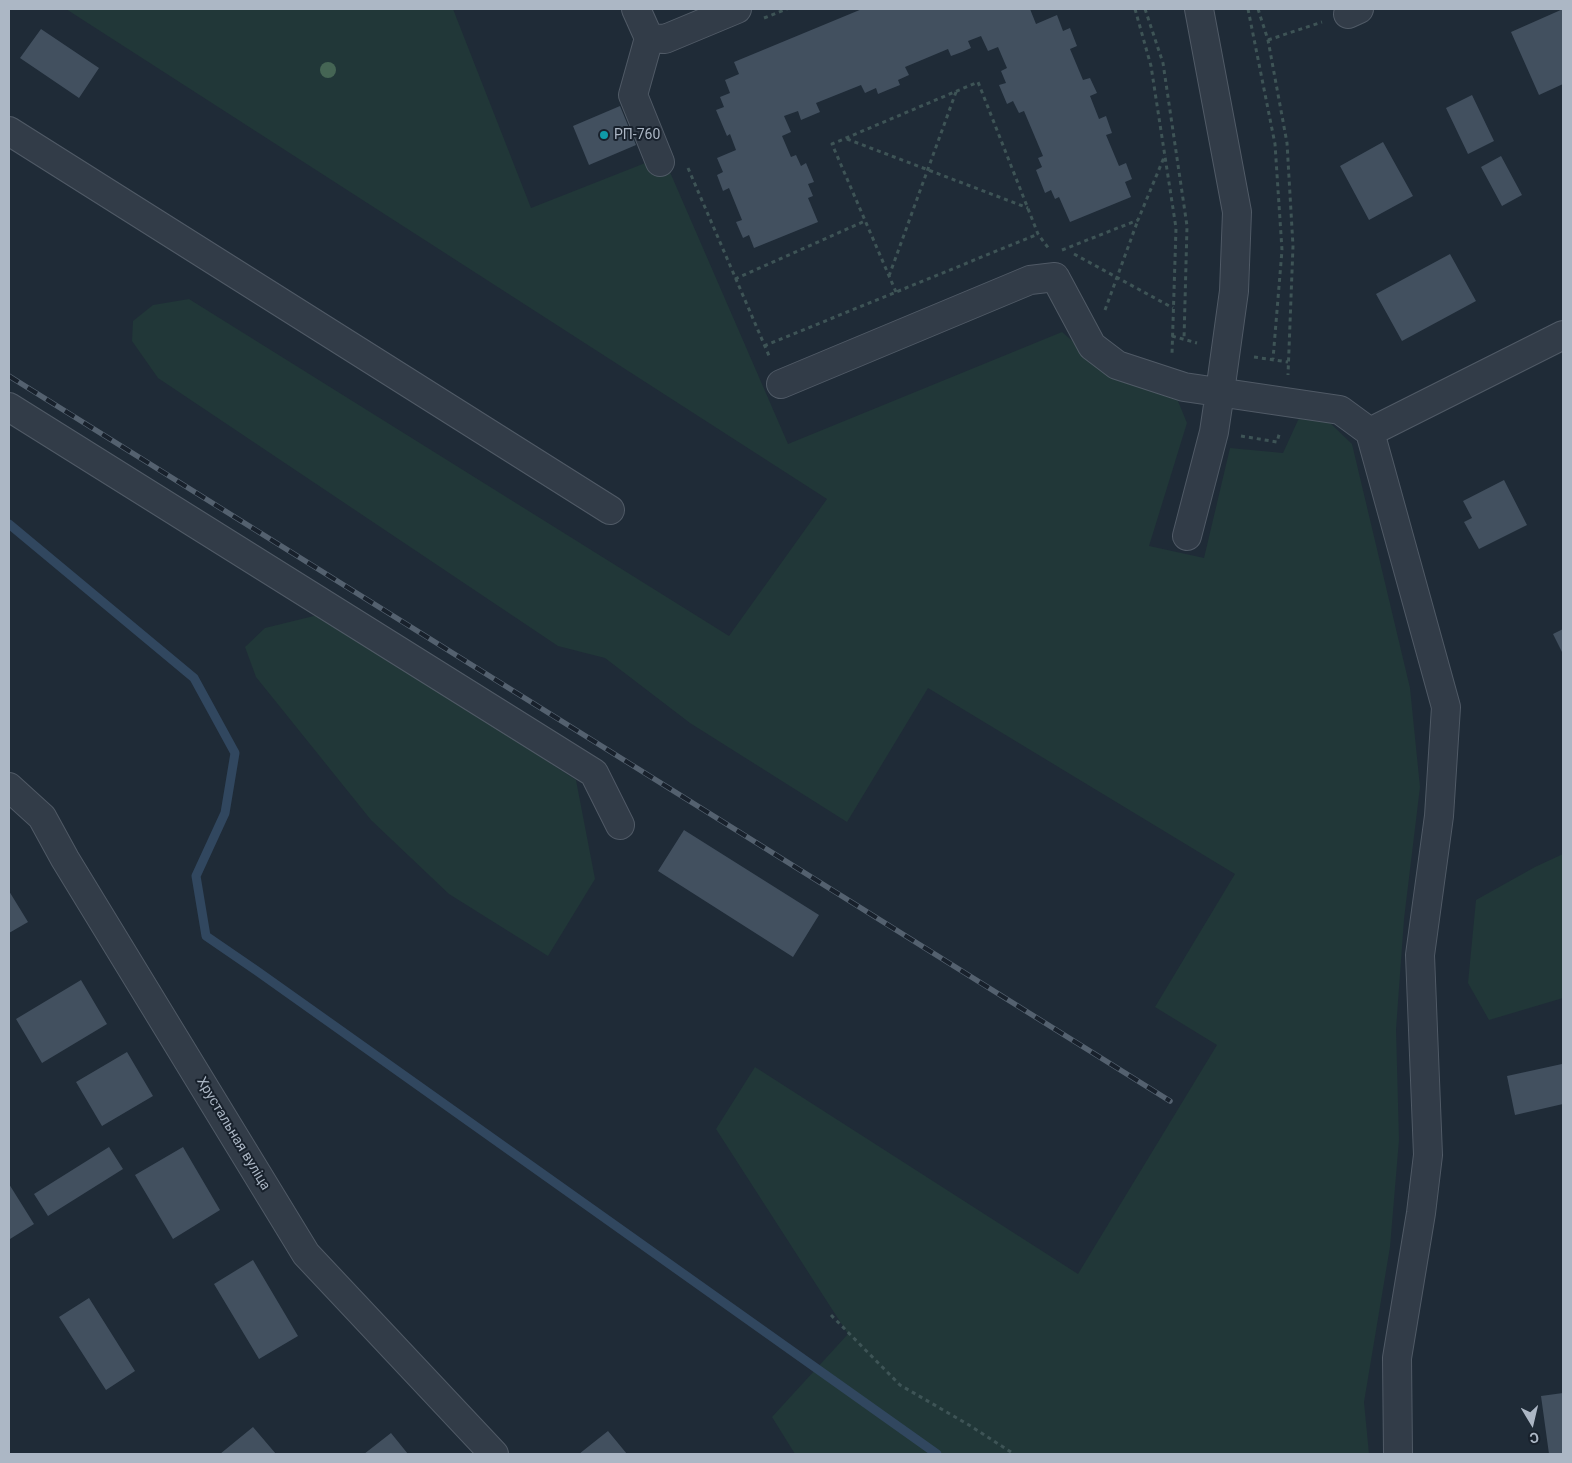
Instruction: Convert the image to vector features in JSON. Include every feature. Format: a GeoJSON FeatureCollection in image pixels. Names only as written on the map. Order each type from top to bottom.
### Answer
{"type":"FeatureCollection","features":[{"type":"Feature","properties":{"kind":"street"},"geometry":{"type":"LineString","coordinates":[[636,9],[648,38],[633,95],[673,163]]}},
{"type":"Feature","properties":{"kind":"street"},"geometry":{"type":"LineString","coordinates":[[1187,536],[1214,432],[1234,291],[1236,212],[1199,9]]}},
{"type":"Feature","properties":{"kind":"street"},"geometry":{"type":"LineString","coordinates":[[648,38],[665,39],[749,14]]}},
{"type":"Feature","properties":{"kind":"street"},"geometry":{"type":"LineString","coordinates":[[9,131],[610,510]]}},
{"type":"Feature","properties":{"kind":"street"},"geometry":{"type":"LineString","coordinates":[[781,384],[1030,280],[1056,277],[1092,346],[1117,365],[1184,387],[1340,410],[1370,432],[1446,707],[1439,816],[1420,955],[1428,1155],[1421,1213],[1397,1358],[1398,1454]]}},
{"type":"Feature","properties":{"kind":"street"},"geometry":{"type":"LineString","coordinates":[[1370,432],[1563,335]]}},
{"type":"Feature","properties":{"kind":"street"},"geometry":{"type":"LineString","coordinates":[[9,407],[594,773],[620,825]]}},
{"type":"Feature","properties":{"kind":"street","name":"Хрустальная вуліца"},"geometry":{"type":"LineString","coordinates":[[9,787],[42,817],[70,867],[306,1254],[494,1454]]}},
{"type":"Feature","properties":{"kind":"path"},"geometry":{"type":"LineString","coordinates":[[749,14],[787,9]]}},
{"type":"Feature","properties":{"kind":"path"},"geometry":{"type":"LineString","coordinates":[[1135,9],[1152,66],[1176,228],[1172,355]]}},
{"type":"Feature","properties":{"kind":"path"},"geometry":{"type":"LineString","coordinates":[[1145,9],[1163,63],[1187,226],[1184,339]]}},
{"type":"Feature","properties":{"kind":"path"},"geometry":{"type":"LineString","coordinates":[[1248,9],[1275,144],[1282,250],[1273,359]]}},
{"type":"Feature","properties":{"kind":"path"},"geometry":{"type":"LineString","coordinates":[[1214,432],[1277,442],[1287,402],[1293,246],[1287,143],[1268,40],[1258,9]]}},
{"type":"Feature","properties":{"kind":"path"},"geometry":{"type":"LineString","coordinates":[[1268,40],[1354,12]]}},
{"type":"Feature","properties":{"kind":"path"},"geometry":{"type":"LineString","coordinates":[[896,292],[832,144],[978,82],[1038,234],[1053,254]]}},
{"type":"Feature","properties":{"kind":"path"},"geometry":{"type":"LineString","coordinates":[[889,276],[956,92]]}},
{"type":"Feature","properties":{"kind":"path"},"geometry":{"type":"LineString","coordinates":[[846,138],[1028,208]]}},
{"type":"Feature","properties":{"kind":"path"},"geometry":{"type":"LineString","coordinates":[[1102,316],[1165,155]]}},
{"type":"Feature","properties":{"kind":"path"},"geometry":{"type":"LineString","coordinates":[[673,163],[735,279],[781,384]]}},
{"type":"Feature","properties":{"kind":"path"},"geometry":{"type":"LineString","coordinates":[[1059,251],[1138,220]]}},
{"type":"Feature","properties":{"kind":"path"},"geometry":{"type":"LineString","coordinates":[[735,279],[865,221]]}},
{"type":"Feature","properties":{"kind":"path"},"geometry":{"type":"LineString","coordinates":[[764,346],[1038,234]]}},
{"type":"Feature","properties":{"kind":"path"},"geometry":{"type":"LineString","coordinates":[[1065,249],[1174,308]]}},
{"type":"Feature","properties":{"kind":"path"},"geometry":{"type":"LineString","coordinates":[[831,1315],[900,1384],[969,1424],[1014,1454]]}},
{"type":"Feature","properties":{"kind":"green space"},"geometry":{"type":"Polygon","coordinates":[[[66,9],[453,9],[531,208],[663,156],[788,444],[1062,332],[1111,374],[1178,401],[1187,423],[1149,546],[1204,558],[1230,448],[1283,453],[1299,418],[1329,422],[1352,444],[1410,688],[1420,787],[1404,919],[1396,1029],[1399,1140],[1390,1247],[1364,1402],[1369,1454],[795,1454],[772,1417],[848,1334],[716,1129],[755,1067],[1078,1274],[1217,1045],[1155,1007],[1235,874],[928,688],[847,822],[690,723],[605,658],[558,646],[158,378],[132,341],[133,321],[153,305],[189,299],[729,636],[827,499],[66,9]]]}},
{"type":"Feature","properties":{"kind":"green space"},"geometry":{"type":"Polygon","coordinates":[[[322,614],[576,780],[595,879],[548,956],[449,894],[371,820],[256,677],[245,647],[265,628],[322,614]]]}},
{"type":"Feature","properties":{"kind":"green space"},"geometry":{"type":"Polygon","coordinates":[[[1563,854],[1563,998],[1489,1020],[1468,983],[1476,900],[1535,867],[1563,854]]]}},
{"type":"Feature","properties":{"kind":"building"},"geometry":{"type":"Polygon","coordinates":[[[862,9],[1030,9],[1036,24],[1057,15],[1063,31],[1070,28],[1077,46],[1070,49],[1083,80],[1090,78],[1097,93],[1090,96],[1099,119],[1106,116],[1112,133],[1106,135],[1119,166],[1126,163],[1132,179],[1125,182],[1131,197],[1070,222],[1059,197],[1055,199],[1051,190],[1045,193],[1036,170],[1042,167],[1038,158],[1043,156],[1024,111],[1019,113],[1013,101],[1007,104],[999,85],[1006,83],[1001,71],[1007,68],[998,47],[988,51],[981,36],[968,41],[971,48],[962,52],[951,56],[948,49],[905,67],[909,75],[898,80],[900,85],[878,94],[876,88],[865,93],[861,85],[816,103],[820,112],[801,120],[798,111],[784,116],[791,132],[782,136],[791,157],[796,155],[801,166],[806,163],[814,182],[808,184],[813,196],[808,198],[818,222],[754,248],[749,235],[743,238],[736,222],[742,220],[729,188],[723,191],[717,175],[723,172],[717,158],[736,150],[730,134],[727,136],[716,110],[724,107],[720,97],[730,93],[725,80],[739,74],[734,62],[862,9]]]}},
{"type":"Feature","properties":{"kind":"building"},"geometry":{"type":"Polygon","coordinates":[[[1563,9],[1563,84],[1539,95],[1511,32],[1563,9]]]}},
{"type":"Feature","properties":{"kind":"building"},"geometry":{"type":"Polygon","coordinates":[[[41,29],[99,68],[79,98],[20,58],[41,29]]]}},
{"type":"Feature","properties":{"kind":"building"},"geometry":{"type":"Polygon","coordinates":[[[1472,95],[1494,141],[1468,154],[1446,108],[1472,95]]]}},
{"type":"Feature","properties":{"kind":"building","name":"РП-760"},"geometry":{"type":"Polygon","coordinates":[[[620,106],[636,145],[589,165],[573,126],[620,106]]]}},
{"type":"Feature","properties":{"kind":"building"},"geometry":{"type":"Polygon","coordinates":[[[1383,142],[1413,196],[1369,220],[1340,166],[1383,142]]]}},
{"type":"Feature","properties":{"kind":"building"},"geometry":{"type":"Polygon","coordinates":[[[1501,156],[1522,195],[1502,206],[1481,167],[1501,156]]]}},
{"type":"Feature","properties":{"kind":"building"},"geometry":{"type":"Polygon","coordinates":[[[1450,254],[1476,301],[1402,341],[1376,294],[1450,254]]]}},
{"type":"Feature","properties":{"kind":"building"},"geometry":{"type":"Polygon","coordinates":[[[1504,480],[1527,525],[1479,549],[1464,522],[1472,518],[1463,501],[1504,480]]]}},
{"type":"Feature","properties":{"kind":"building"},"geometry":{"type":"Polygon","coordinates":[[[1563,629],[1563,654],[1553,634],[1563,629]]]}},
{"type":"Feature","properties":{"kind":"building"},"geometry":{"type":"Polygon","coordinates":[[[684,830],[819,915],[793,957],[658,871],[684,830]]]}},
{"type":"Feature","properties":{"kind":"building"},"geometry":{"type":"Polygon","coordinates":[[[9,891],[28,922],[9,933],[9,891]]]}},
{"type":"Feature","properties":{"kind":"building"},"geometry":{"type":"Polygon","coordinates":[[[81,980],[107,1024],[42,1063],[16,1019],[81,980]]]}},
{"type":"Feature","properties":{"kind":"building"},"geometry":{"type":"Polygon","coordinates":[[[127,1052],[153,1096],[102,1126],[76,1082],[127,1052]]]}},
{"type":"Feature","properties":{"kind":"building"},"geometry":{"type":"Polygon","coordinates":[[[1562,1064],[1563,1104],[1515,1115],[1507,1076],[1562,1064]]]}},
{"type":"Feature","properties":{"kind":"building"},"geometry":{"type":"Polygon","coordinates":[[[109,1147],[123,1169],[48,1216],[34,1194],[109,1147]]]}},
{"type":"Feature","properties":{"kind":"building"},"geometry":{"type":"Polygon","coordinates":[[[183,1147],[220,1210],[173,1239],[135,1175],[183,1147]]]}},
{"type":"Feature","properties":{"kind":"building"},"geometry":{"type":"Polygon","coordinates":[[[9,1184],[34,1224],[10,1239],[9,1237],[9,1184]]]}},
{"type":"Feature","properties":{"kind":"building"},"geometry":{"type":"Polygon","coordinates":[[[253,1260],[298,1336],[259,1359],[214,1284],[253,1260]]]}},
{"type":"Feature","properties":{"kind":"building"},"geometry":{"type":"Polygon","coordinates":[[[89,1298],[135,1371],[106,1390],[59,1317],[89,1298]]]}},
{"type":"Feature","properties":{"kind":"building"},"geometry":{"type":"Polygon","coordinates":[[[1563,1393],[1563,1454],[1549,1454],[1541,1396],[1563,1393]]]}},
{"type":"Feature","properties":{"kind":"building"},"geometry":{"type":"Polygon","coordinates":[[[253,1427],[276,1454],[220,1454],[253,1427]]]}},
{"type":"Feature","properties":{"kind":"building"},"geometry":{"type":"Polygon","coordinates":[[[608,1431],[627,1454],[579,1454],[608,1431]]]}},
{"type":"Feature","properties":{"kind":"building"},"geometry":{"type":"Polygon","coordinates":[[[391,1433],[408,1454],[364,1454],[391,1433]]]}},
{"type":"Feature","properties":{"kind":"waterway"},"geometry":{"type":"LineString","coordinates":[[9,524],[194,678],[235,753],[225,813],[196,876],[206,936],[937,1454]]}},
{"type":"Feature","properties":{"kind":"railway"},"geometry":{"type":"LineString","coordinates":[[9,376],[1170,1101]]}},
{"type":"Feature","properties":{"kind":"place","name":"РП-760"},"geometry":{"type":"Point","coordinates":[604,135]}}]}
